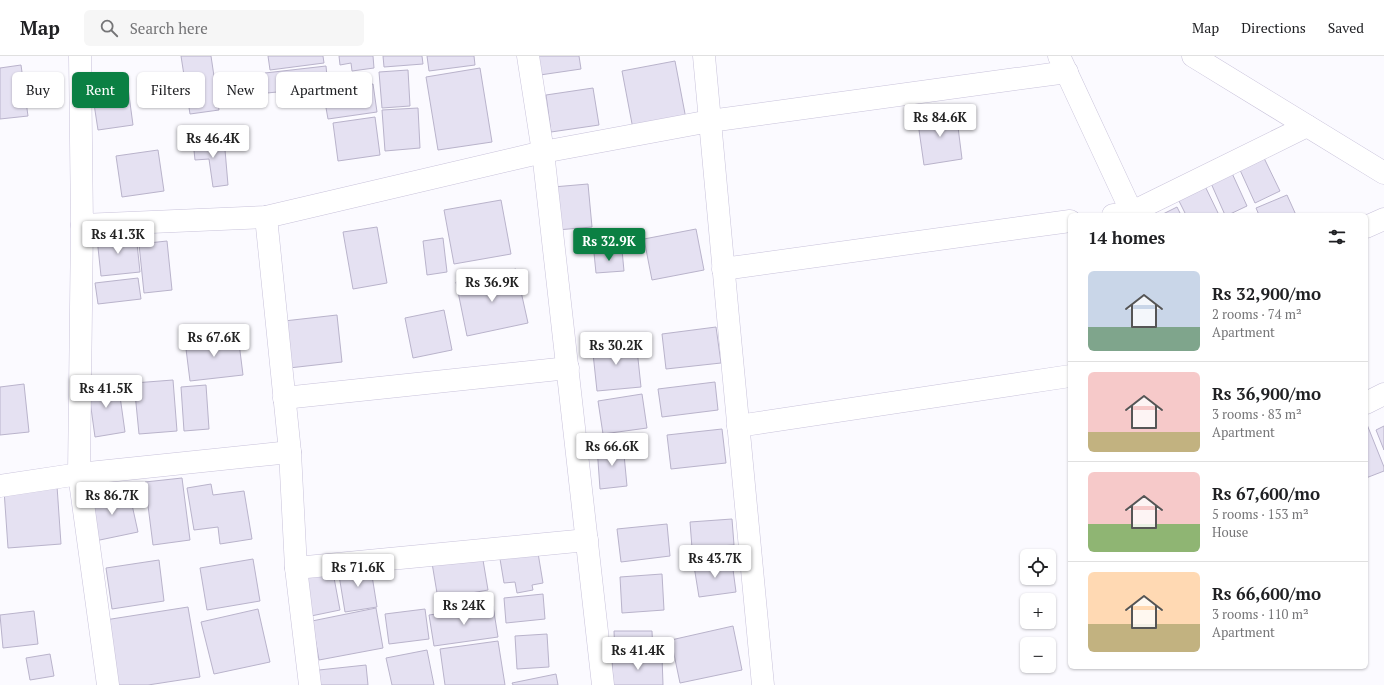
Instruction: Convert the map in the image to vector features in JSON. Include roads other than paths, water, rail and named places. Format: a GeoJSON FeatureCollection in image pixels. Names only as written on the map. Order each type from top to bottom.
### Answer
{"type":"FeatureCollection","features":[{"type":"Feature","properties":{"kind":"street"},"geometry":{"type":"LineString","coordinates":[[80,56],[82,225],[79,474],[108,685]]}},
{"type":"Feature","properties":{"kind":"street"},"geometry":{"type":"LineString","coordinates":[[528,56],[543,152],[603,685]]}},
{"type":"Feature","properties":{"kind":"street"},"geometry":{"type":"LineString","coordinates":[[704,56],[763,685]]}},
{"type":"Feature","properties":{"kind":"street"},"geometry":{"type":"LineString","coordinates":[[1193,56],[1384,173]]}},
{"type":"Feature","properties":{"kind":"street"},"geometry":{"type":"LineString","coordinates":[[82,225],[266,217],[543,152],[710,121],[1063,64],[1126,213]]}},
{"type":"Feature","properties":{"kind":"street"},"geometry":{"type":"LineString","coordinates":[[1128,213],[1307,126]]}},
{"type":"Feature","properties":{"kind":"street"},"geometry":{"type":"LineString","coordinates":[[266,217],[290,452],[296,568],[310,685]]}},
{"type":"Feature","properties":{"kind":"street"},"geometry":{"type":"LineString","coordinates":[[1368,226],[1384,219]]}},
{"type":"Feature","properties":{"kind":"street"},"geometry":{"type":"LineString","coordinates":[[723,269],[1068,221]]}},
{"type":"Feature","properties":{"kind":"street"},"geometry":{"type":"LineString","coordinates":[[284,398],[568,368]]}},
{"type":"Feature","properties":{"kind":"street"},"geometry":{"type":"LineString","coordinates":[[738,426],[1068,376]]}},
{"type":"Feature","properties":{"kind":"street"},"geometry":{"type":"LineString","coordinates":[[1368,402],[1384,394]]}},
{"type":"Feature","properties":{"kind":"street"},"geometry":{"type":"LineString","coordinates":[[0,486],[79,474],[290,452]]}},
{"type":"Feature","properties":{"kind":"street"},"geometry":{"type":"LineString","coordinates":[[296,568],[587,540]]}}]}
